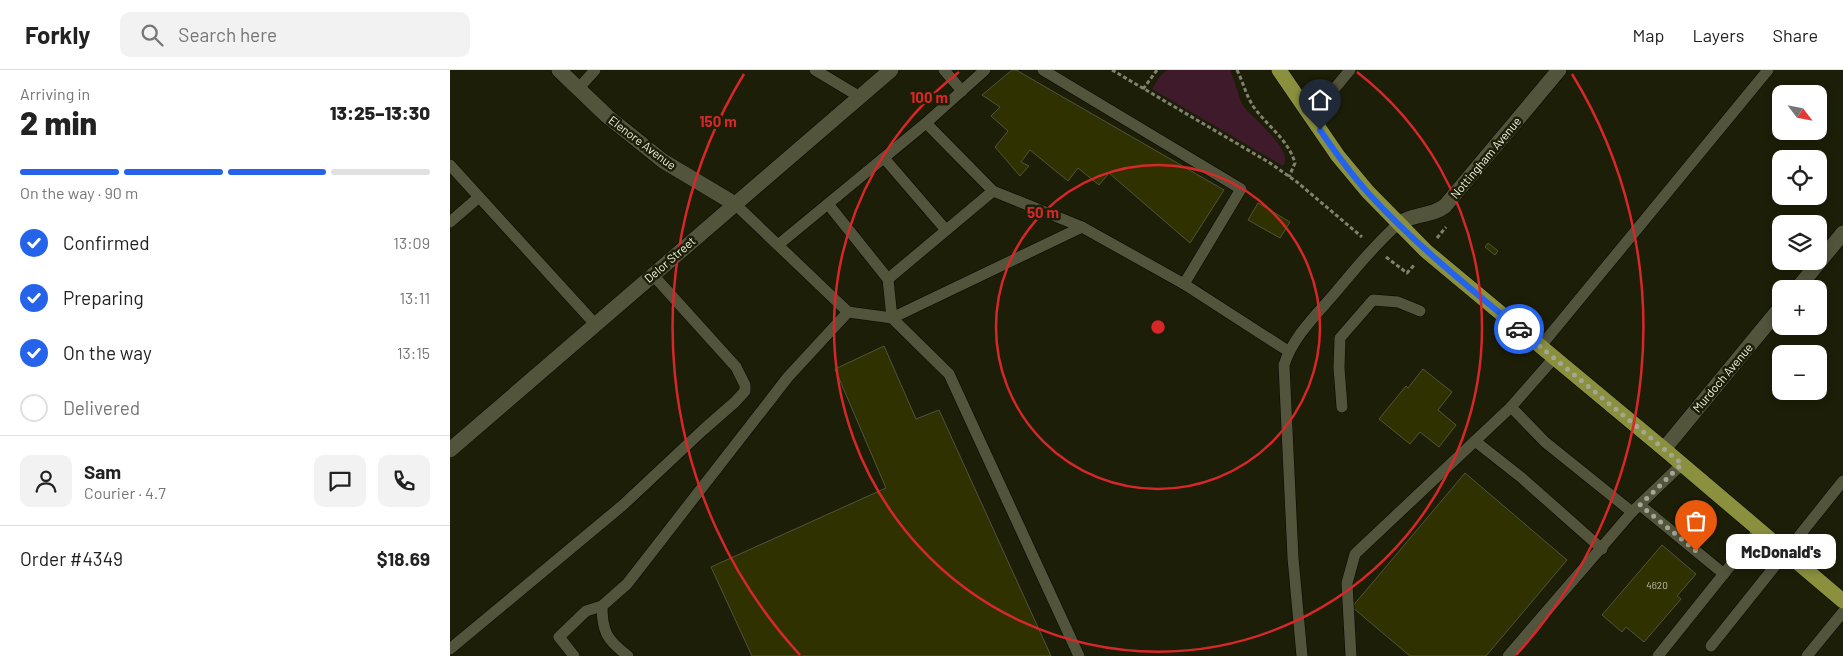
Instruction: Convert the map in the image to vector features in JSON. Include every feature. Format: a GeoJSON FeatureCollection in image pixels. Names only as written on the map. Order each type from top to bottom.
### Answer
{"type":"FeatureCollection","features":[{"type":"Feature","properties":{"kind":"main road"},"geometry":{"type":"LineString","coordinates":[[1279,70],[1344,163],[1398,224],[1452,274],[1682,464],[1843,602]]}},
{"type":"Feature","properties":{"kind":"street","name":"Elenore Avenue"},"geometry":{"type":"LineString","coordinates":[[559,70],[607,116],[663,161],[735,204]]}},
{"type":"Feature","properties":{"kind":"street","name":"Delor Street"},"geometry":{"type":"LineString","coordinates":[[450,450],[891,70]]}},
{"type":"Feature","properties":{"kind":"street","name":"Nottingham Avenue"},"geometry":{"type":"LineString","coordinates":[[1398,224],[1414,216],[1438,211],[1445,206],[1559,70]]}},
{"type":"Feature","properties":{"kind":"street"},"geometry":{"type":"LineString","coordinates":[[1804,280],[1843,233]]}},
{"type":"Feature","properties":{"kind":"street","name":"Murdoch Avenue"},"geometry":{"type":"LineString","coordinates":[[1664,449],[1772,318]]}},
{"type":"Feature","properties":{"kind":"lane"},"geometry":{"type":"LineString","coordinates":[[578,89],[595,70]]}},
{"type":"Feature","properties":{"kind":"lane"},"geometry":{"type":"LineString","coordinates":[[815,70],[860,97]]}},
{"type":"Feature","properties":{"kind":"lane"},"geometry":{"type":"LineString","coordinates":[[944,70],[962,91]]}},
{"type":"Feature","properties":{"kind":"lane"},"geometry":{"type":"LineString","coordinates":[[778,245],[926,123],[985,70]]}},
{"type":"Feature","properties":{"kind":"lane"},"geometry":{"type":"LineString","coordinates":[[1043,70],[1241,189],[1184,284]]}},
{"type":"Feature","properties":{"kind":"lane"},"geometry":{"type":"LineString","coordinates":[[1311,118],[1350,70]]}},
{"type":"Feature","properties":{"kind":"lane"},"geometry":{"type":"LineString","coordinates":[[1540,347],[1768,70]]}},
{"type":"Feature","properties":{"kind":"lane"},"geometry":{"type":"LineString","coordinates":[[926,123],[994,191],[1082,227],[1184,284],[1288,351]]}},
{"type":"Feature","properties":{"kind":"lane"},"geometry":{"type":"LineString","coordinates":[[884,158],[946,230]]}},
{"type":"Feature","properties":{"kind":"lane"},"geometry":{"type":"LineString","coordinates":[[450,165],[595,324]]}},
{"type":"Feature","properties":{"kind":"lane"},"geometry":{"type":"LineString","coordinates":[[888,279],[994,191]]}},
{"type":"Feature","properties":{"kind":"lane"},"geometry":{"type":"LineString","coordinates":[[450,222],[478,197]]}},
{"type":"Feature","properties":{"kind":"lane"},"geometry":{"type":"LineString","coordinates":[[735,204],[848,312],[892,318],[1082,227]]}},
{"type":"Feature","properties":{"kind":"lane"},"geometry":{"type":"LineString","coordinates":[[828,204],[888,279],[892,318],[949,374],[1079,656]]}},
{"type":"Feature","properties":{"kind":"lane"},"geometry":{"type":"LineString","coordinates":[[1302,656],[1293,558],[1284,365],[1288,351],[1311,320],[1368,254],[1398,224]]}},
{"type":"Feature","properties":{"kind":"lane"},"geometry":{"type":"LineString","coordinates":[[450,649],[623,505],[745,391],[745,385],[736,367],[652,275]]}},
{"type":"Feature","properties":{"kind":"lane"},"geometry":{"type":"LineString","coordinates":[[1342,407],[1339,368],[1340,338],[1373,300],[1398,302],[1420,311]]}},
{"type":"Feature","properties":{"kind":"lane"},"geometry":{"type":"LineString","coordinates":[[574,656],[559,637],[586,611],[602,606],[627,584],[788,377],[848,312]]}},
{"type":"Feature","properties":{"kind":"lane"},"geometry":{"type":"LineString","coordinates":[[1351,656],[1347,583],[1355,554],[1511,407],[1554,358]]}},
{"type":"Feature","properties":{"kind":"lane"},"geometry":{"type":"LineString","coordinates":[[1511,407],[1545,442],[1724,574]]}},
{"type":"Feature","properties":{"kind":"lane"},"geometry":{"type":"LineString","coordinates":[[1475,441],[1522,478],[1602,549]]}},
{"type":"Feature","properties":{"kind":"lane"},"geometry":{"type":"LineString","coordinates":[[1524,656],[1512,652],[1636,508],[1682,464]]}},
{"type":"Feature","properties":{"kind":"lane"},"geometry":{"type":"LineString","coordinates":[[1711,646],[1843,481]]}},
{"type":"Feature","properties":{"kind":"lane"},"geometry":{"type":"LineString","coordinates":[[1658,656],[1759,530]]}},
{"type":"Feature","properties":{"kind":"lane"},"geometry":{"type":"LineString","coordinates":[[602,606],[602,626],[615,646],[628,656]]}},
{"type":"Feature","properties":{"kind":"lane"},"geometry":{"type":"LineString","coordinates":[[1807,656],[1843,612]]}},
{"type":"Feature","properties":{"kind":"path"},"geometry":{"type":"LineString","coordinates":[[1112,70],[1270,163],[1346,223]]}},
{"type":"Feature","properties":{"kind":"path"},"geometry":{"type":"LineString","coordinates":[[1144,89],[1156,70]]}},
{"type":"Feature","properties":{"kind":"path"},"geometry":{"type":"LineString","coordinates":[[1237,70],[1253,106],[1293,155],[1295,163],[1289,177]]}},
{"type":"Feature","properties":{"kind":"shaded area"},"geometry":{"type":"Polygon","coordinates":[[[1167,70],[1230,70],[1244,107],[1279,144],[1285,160],[1283,166],[1152,89],[1160,76],[1167,70]]]}},
{"type":"Feature","properties":{"kind":"building"},"geometry":{"type":"Polygon","coordinates":[[[1012,70],[1016,70],[1224,190],[1190,243],[1109,173],[1099,185],[1078,168],[1068,181],[1030,150],[1021,162],[1029,166],[1020,176],[995,147],[1008,131],[991,116],[1000,107],[982,95],[1012,70]]]}},
{"type":"Feature","properties":{"kind":"building"},"geometry":{"type":"Polygon","coordinates":[[[1258,203],[1290,222],[1280,238],[1248,220],[1258,203]]]}},
{"type":"Feature","properties":{"kind":"building"},"geometry":{"type":"Polygon","coordinates":[[[1488,243],[1498,251],[1495,255],[1485,247],[1488,243]]]}},
{"type":"Feature","properties":{"kind":"building"},"geometry":{"type":"Polygon","coordinates":[[[884,346],[916,419],[939,410],[1051,656],[752,656],[711,567],[886,488],[835,369],[884,346]]]}},
{"type":"Feature","properties":{"kind":"building"},"geometry":{"type":"Polygon","coordinates":[[[1423,369],[1452,392],[1438,410],[1456,425],[1439,447],[1420,432],[1410,444],[1379,419],[1406,386],[1408,388],[1423,369]]]}},
{"type":"Feature","properties":{"kind":"building"},"geometry":{"type":"Polygon","coordinates":[[[1465,473],[1567,560],[1486,656],[1410,656],[1352,607],[1465,473]]]}},
{"type":"Feature","properties":{"kind":"building"},"geometry":{"type":"Polygon","coordinates":[[[1662,545],[1696,574],[1677,596],[1681,599],[1644,642],[1626,627],[1622,632],[1602,615],[1662,545]]]}},
{"type":"Feature","properties":{"kind":"way so far"},"geometry":{"type":"LineString","coordinates":[[1519,329],[1682,464],[1649,494],[1640,505],[1696,551]]}},
{"type":"Feature","properties":{"kind":"place","name":"McDonald's"},"geometry":{"type":"Point","coordinates":[1696,551]}},
{"type":"Feature","properties":{"kind":"route"},"geometry":{"type":"LineString","coordinates":[[1320,130],[1338,156],[1398,224],[1452,274],[1519,329]]}}]}
